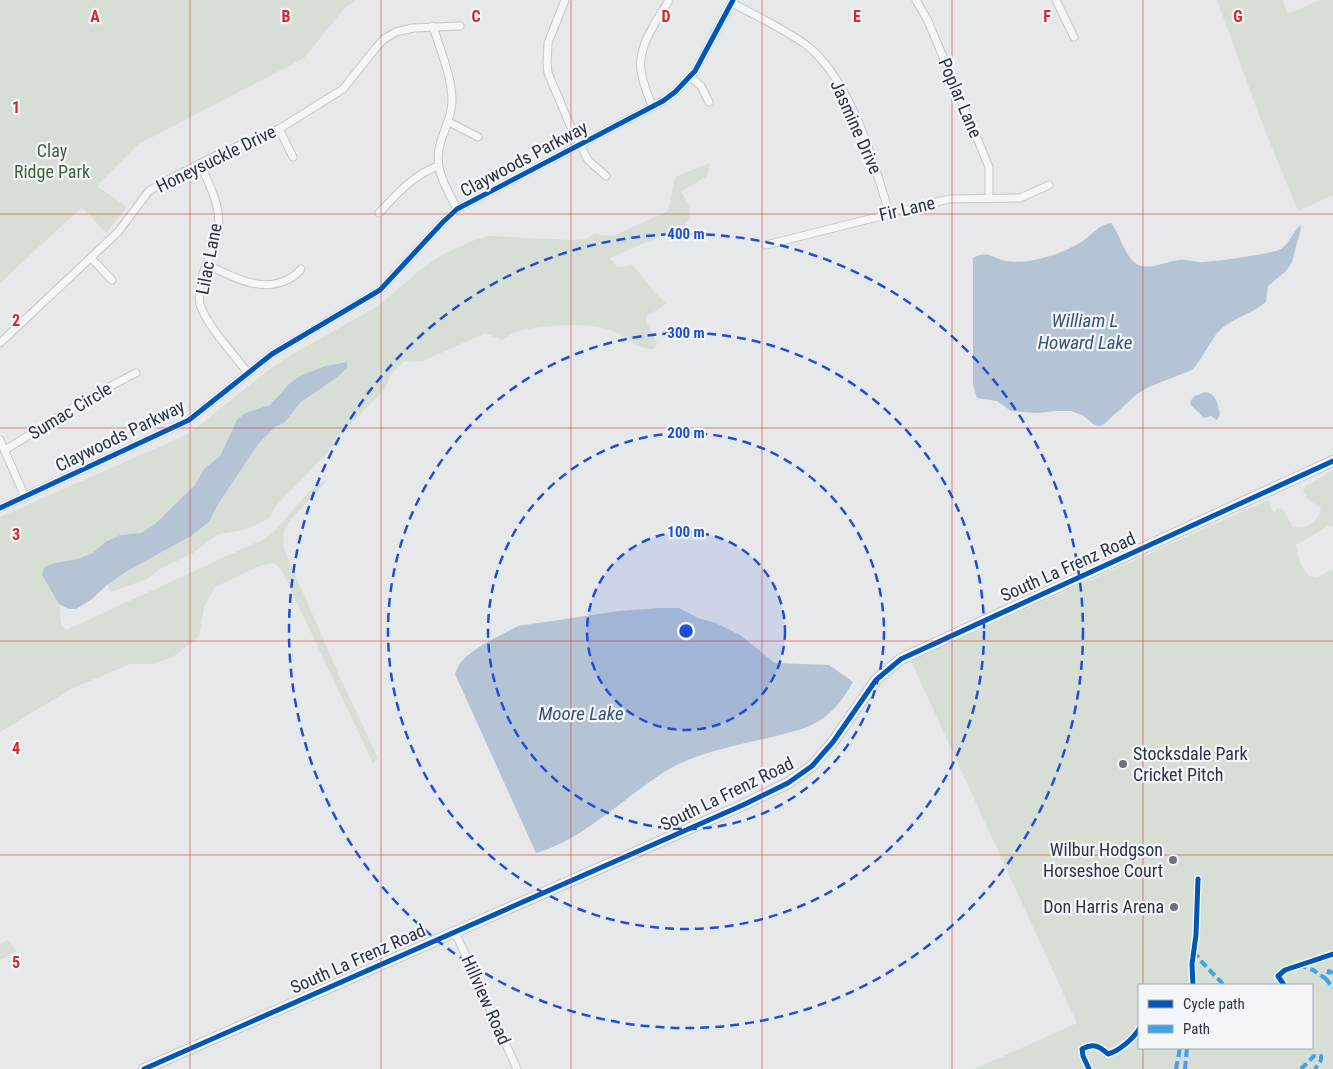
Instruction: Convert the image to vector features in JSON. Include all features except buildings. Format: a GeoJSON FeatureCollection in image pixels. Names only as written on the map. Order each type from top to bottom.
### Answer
{"type":"FeatureCollection","features":[{"type":"Feature","properties":{"kind":"street"},"geometry":{"type":"LineString","coordinates":[[564,0],[551,34],[547,63],[551,84],[588,160],[606,176]]}},
{"type":"Feature","properties":{"kind":"street"},"geometry":{"type":"LineString","coordinates":[[652,106],[642,76],[641,57],[646,40],[669,0]]}},
{"type":"Feature","properties":{"kind":"street","name":"Poplar Lane"},"geometry":{"type":"LineString","coordinates":[[916,0],[928,21],[989,167],[989,199]]}},
{"type":"Feature","properties":{"kind":"street"},"geometry":{"type":"LineString","coordinates":[[1056,0],[1074,37]]}},
{"type":"Feature","properties":{"kind":"street","name":"Claywoods Parkway"},"geometry":{"type":"LineString","coordinates":[[0,508],[189,420],[272,354],[380,290],[443,222],[458,209],[540,164],[580,145],[675,92],[695,71],[732,2]]}},
{"type":"Feature","properties":{"kind":"street","name":"Jasmine Drive"},"geometry":{"type":"LineString","coordinates":[[732,2],[775,25],[806,45],[830,70],[846,96],[874,160],[889,213]]}},
{"type":"Feature","properties":{"kind":"street"},"geometry":{"type":"LineString","coordinates":[[433,26],[448,76],[452,101],[448,122],[440,142],[437,157],[438,166],[439,173],[458,209]]}},
{"type":"Feature","properties":{"kind":"street","name":"Honeysuckle Drive"},"geometry":{"type":"LineString","coordinates":[[0,343],[118,232],[150,191],[200,164],[279,129],[343,89],[374,49],[384,39],[396,32],[433,26],[460,26]]}},
{"type":"Feature","properties":{"kind":"street"},"geometry":{"type":"LineString","coordinates":[[690,77],[701,86],[709,102]]}},
{"type":"Feature","properties":{"kind":"street"},"geometry":{"type":"LineString","coordinates":[[448,122],[478,137]]}},
{"type":"Feature","properties":{"kind":"street"},"geometry":{"type":"LineString","coordinates":[[279,129],[294,157]]}},
{"type":"Feature","properties":{"kind":"street","name":"Lilac Lane"},"geometry":{"type":"LineString","coordinates":[[200,164],[217,200],[219,223],[216,240],[206,264],[200,289],[200,303],[206,317],[248,373]]}},
{"type":"Feature","properties":{"kind":"street"},"geometry":{"type":"LineString","coordinates":[[379,213],[410,181],[424,171],[438,166]]}},
{"type":"Feature","properties":{"kind":"street","name":"Fir Lane"},"geometry":{"type":"LineString","coordinates":[[766,245],[950,199],[1020,198],[1049,185]]}},
{"type":"Feature","properties":{"kind":"street"},"geometry":{"type":"LineString","coordinates":[[91,258],[112,280]]}},
{"type":"Feature","properties":{"kind":"street"},"geometry":{"type":"LineString","coordinates":[[206,264],[255,284],[266,285],[289,280],[302,269]]}},
{"type":"Feature","properties":{"kind":"street","name":"Sumac Circle"},"geometry":{"type":"LineString","coordinates":[[5,450],[97,393],[136,373]]}},
{"type":"Feature","properties":{"kind":"street"},"geometry":{"type":"LineString","coordinates":[[0,440],[25,497]]}},
{"type":"Feature","properties":{"kind":"street","name":"South La Frenz Road"},"geometry":{"type":"LineString","coordinates":[[144,1069],[743,805],[800,776],[833,742],[876,680],[901,659],[1333,461]]}},
{"type":"Feature","properties":{"kind":"street","name":"Hillview Road"},"geometry":{"type":"LineString","coordinates":[[454,932],[517,1069]]}},
{"type":"Feature","properties":{"kind":"green space","name":"Clay Ridge Park"},"geometry":{"type":"Polygon","coordinates":[[[0,0],[355,0],[343,10],[304,58],[137,145],[97,186],[127,207],[106,233],[82,207],[0,283],[0,0]]]}},
{"type":"Feature","properties":{"kind":"green space"},"geometry":{"type":"Polygon","coordinates":[[[1217,0],[1282,0],[1288,14],[1320,0],[1333,0],[1333,195],[1298,211],[1262,123],[1217,0]]]}},
{"type":"Feature","properties":{"kind":"green space"},"geometry":{"type":"Polygon","coordinates":[[[710,163],[707,176],[681,192],[690,209],[689,217],[684,226],[610,258],[617,267],[633,265],[656,294],[666,303],[646,316],[657,344],[653,349],[642,347],[611,330],[579,325],[552,326],[519,331],[502,340],[485,333],[423,361],[403,362],[391,374],[385,389],[349,425],[327,453],[276,506],[270,518],[244,530],[218,534],[193,553],[158,570],[147,579],[111,592],[107,585],[127,571],[191,536],[209,522],[258,444],[275,427],[284,423],[301,402],[336,378],[346,362],[325,366],[302,375],[290,383],[270,405],[245,413],[237,420],[220,456],[204,469],[195,485],[155,524],[141,533],[120,535],[105,542],[93,553],[77,559],[55,563],[42,575],[59,604],[61,623],[66,630],[260,541],[277,528],[307,494],[328,479],[289,522],[283,533],[284,549],[338,673],[378,758],[373,763],[281,569],[274,563],[262,565],[215,587],[204,607],[199,637],[174,656],[154,664],[130,664],[71,689],[0,732],[0,517],[186,435],[271,368],[378,306],[420,270],[444,254],[472,241],[489,236],[572,240],[585,239],[595,234],[613,236],[668,211],[675,177],[710,163]]]}},
{"type":"Feature","properties":{"kind":"green space"},"geometry":{"type":"Polygon","coordinates":[[[1333,470],[1333,526],[1328,526],[1296,545],[1300,564],[1309,576],[1317,577],[1333,569],[1333,1069],[975,1069],[1077,1023],[911,661],[1268,500],[1274,513],[1276,509],[1282,508],[1293,527],[1307,526],[1315,521],[1321,508],[1308,500],[1303,491],[1306,486],[1333,470]]]}},
{"type":"Feature","properties":{"kind":"green space"},"geometry":{"type":"Polygon","coordinates":[[[8,940],[17,952],[0,960],[0,944],[8,940]]]}},
{"type":"Feature","properties":{"kind":"water","name":"William L Howard Lake"},"geometry":{"type":"Polygon","coordinates":[[[1111,223],[1130,258],[1139,265],[1144,266],[1156,266],[1179,260],[1202,262],[1221,260],[1276,251],[1284,246],[1301,225],[1301,228],[1292,262],[1286,271],[1268,286],[1266,302],[1222,328],[1192,370],[1149,387],[1137,394],[1103,425],[1093,424],[1084,416],[1071,411],[1037,413],[1011,411],[997,401],[977,398],[973,385],[973,258],[990,255],[1006,261],[1018,262],[1042,258],[1074,246],[1099,228],[1111,223]]]}},
{"type":"Feature","properties":{"kind":"water"},"geometry":{"type":"Polygon","coordinates":[[[347,362],[347,368],[336,378],[301,402],[284,423],[275,427],[258,444],[219,503],[209,522],[191,536],[127,571],[107,585],[92,599],[76,609],[69,609],[59,604],[42,575],[44,567],[93,553],[105,542],[120,535],[141,533],[155,524],[195,485],[204,469],[220,456],[237,420],[245,413],[270,405],[290,383],[302,375],[325,366],[347,362]]]}},
{"type":"Feature","properties":{"kind":"water"},"geometry":{"type":"Polygon","coordinates":[[[1205,392],[1212,394],[1216,400],[1220,414],[1217,420],[1211,416],[1204,418],[1191,405],[1190,401],[1195,396],[1205,392]]]}},
{"type":"Feature","properties":{"kind":"water","name":"Moore Lake"},"geometry":{"type":"Polygon","coordinates":[[[679,608],[698,618],[716,623],[740,635],[775,663],[829,665],[853,682],[834,708],[814,724],[793,732],[704,754],[677,765],[649,782],[570,839],[536,853],[455,674],[460,663],[482,645],[518,626],[619,611],[679,608]]]}},
{"type":"Feature","properties":{"kind":"marked path"},"geometry":{"type":"LineString","coordinates":[[1194,951],[1223,984]]}},
{"type":"Feature","properties":{"kind":"marked path"},"geometry":{"type":"LineString","coordinates":[[1299,965],[1313,970],[1326,979]]}},
{"type":"Feature","properties":{"kind":"marked path"},"geometry":{"type":"LineString","coordinates":[[1333,973],[1329,971],[1326,979],[1333,988]]}},
{"type":"Feature","properties":{"kind":"marked path"},"geometry":{"type":"LineString","coordinates":[[1176,1069],[1180,1049]]}},
{"type":"Feature","properties":{"kind":"marked path"},"geometry":{"type":"LineString","coordinates":[[1185,1069],[1187,1049]]}},
{"type":"Feature","properties":{"kind":"marked path"},"geometry":{"type":"LineString","coordinates":[[1301,1069],[1314,1056],[1321,1056],[1321,1060],[1315,1069]]}},
{"type":"Feature","properties":{"kind":"cycle path"},"geometry":{"type":"LineString","coordinates":[[0,508],[189,420],[272,354],[380,290],[457,209],[663,101],[675,92],[695,71],[733,0]]}},
{"type":"Feature","properties":{"kind":"cycle path"},"geometry":{"type":"LineString","coordinates":[[144,1069],[743,805],[788,783],[812,766],[833,742],[876,680],[901,659],[1333,461]]}},
{"type":"Feature","properties":{"kind":"cycle path"},"geometry":{"type":"LineString","coordinates":[[1193,984],[1192,964],[1196,935],[1198,879]]}},
{"type":"Feature","properties":{"kind":"cycle path"},"geometry":{"type":"LineString","coordinates":[[1283,984],[1278,976],[1285,970],[1333,954]]}},
{"type":"Feature","properties":{"kind":"cycle path"},"geometry":{"type":"LineString","coordinates":[[1089,1069],[1082,1049],[1096,1046],[1108,1054],[1125,1044],[1138,1030]]}},
{"type":"Feature","properties":{"kind":"place","name":"Stocksdale Park Cricket Pitch"},"geometry":{"type":"Point","coordinates":[1123,764]}},
{"type":"Feature","properties":{"kind":"place","name":"Wilbur Hodgson Horseshoe Court"},"geometry":{"type":"Point","coordinates":[1173,860]}},
{"type":"Feature","properties":{"kind":"place","name":"Don Harris Arena"},"geometry":{"type":"Point","coordinates":[1174,907]}}]}
